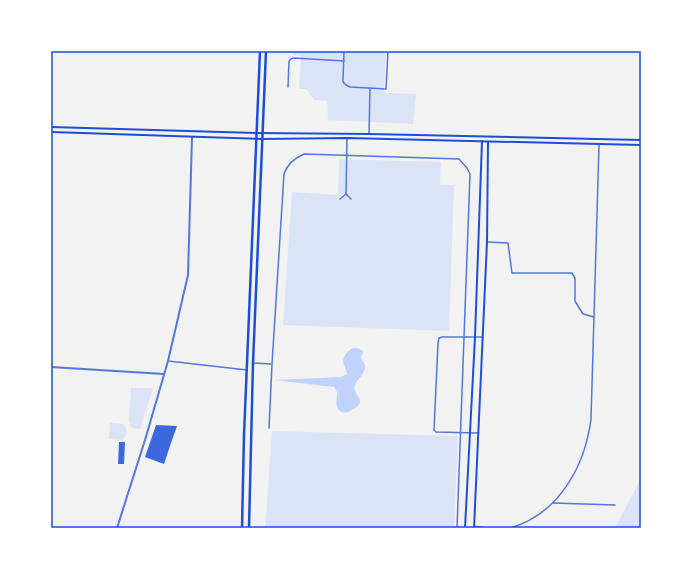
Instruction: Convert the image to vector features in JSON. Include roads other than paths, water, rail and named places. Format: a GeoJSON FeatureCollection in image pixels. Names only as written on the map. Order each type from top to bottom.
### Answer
{"type":"FeatureCollection","features":[{"type":"Feature","properties":{"kind":"highway"},"geometry":{"type":"LineString","coordinates":[[242,528],[244,435],[260,51]]}},
{"type":"Feature","properties":{"kind":"highway"},"geometry":{"type":"LineString","coordinates":[[249,528],[253,363],[266,51]]}},
{"type":"Feature","properties":{"kind":"main road"},"geometry":{"type":"LineString","coordinates":[[51,127],[257,133],[641,140]]}},
{"type":"Feature","properties":{"kind":"main road"},"geometry":{"type":"LineString","coordinates":[[51,132],[262,139],[347,138],[641,145]]}},
{"type":"Feature","properties":{"kind":"main road"},"geometry":{"type":"LineString","coordinates":[[465,528],[482,142]]}},
{"type":"Feature","properties":{"kind":"main road"},"geometry":{"type":"LineString","coordinates":[[474,527],[487,242],[488,142]]}},
{"type":"Feature","properties":{"kind":"street"},"geometry":{"type":"LineString","coordinates":[[344,51],[343,82],[350,87],[370,88],[386,88],[388,51]]}},
{"type":"Feature","properties":{"kind":"street"},"geometry":{"type":"LineString","coordinates":[[288,87],[289,61],[291,59],[344,61]]}},
{"type":"Feature","properties":{"kind":"street"},"geometry":{"type":"LineString","coordinates":[[369,134],[370,88]]}},
{"type":"Feature","properties":{"kind":"street"},"geometry":{"type":"LineString","coordinates":[[117,528],[168,361],[188,275],[192,136]]}},
{"type":"Feature","properties":{"kind":"street"},"geometry":{"type":"LineString","coordinates":[[347,138],[346,194],[351,199]]}},
{"type":"Feature","properties":{"kind":"street"},"geometry":{"type":"LineString","coordinates":[[510,528],[527,522],[553,503],[560,495],[570,482],[581,460],[589,436],[591,418],[599,145]]}},
{"type":"Feature","properties":{"kind":"street"},"geometry":{"type":"LineString","coordinates":[[269,428],[285,170],[294,160],[304,154],[460,159],[470,174],[457,528]]}},
{"type":"Feature","properties":{"kind":"street"},"geometry":{"type":"LineString","coordinates":[[340,199],[346,194]]}},
{"type":"Feature","properties":{"kind":"street"},"geometry":{"type":"LineString","coordinates":[[487,242],[508,243],[512,273],[572,273],[575,278],[575,301],[583,314],[594,318]]}},
{"type":"Feature","properties":{"kind":"street"},"geometry":{"type":"LineString","coordinates":[[478,433],[436,432],[434,430],[439,338],[482,337]]}},
{"type":"Feature","properties":{"kind":"street"},"geometry":{"type":"LineString","coordinates":[[168,361],[247,370]]}},
{"type":"Feature","properties":{"kind":"street"},"geometry":{"type":"LineString","coordinates":[[253,363],[272,364]]}},
{"type":"Feature","properties":{"kind":"street"},"geometry":{"type":"LineString","coordinates":[[51,367],[164,374]]}},
{"type":"Feature","properties":{"kind":"street"},"geometry":{"type":"LineString","coordinates":[[553,503],[615,505]]}},
{"type":"Feature","properties":{"kind":"street"},"geometry":{"type":"LineString","coordinates":[[474,527],[486,528]]}},
{"type":"Feature","properties":{"kind":"water"},"geometry":{"type":"Polygon","coordinates":[[[353,348],[358,348],[363,351],[361,358],[365,364],[365,369],[355,385],[360,402],[359,405],[348,412],[342,412],[338,408],[336,404],[337,392],[334,387],[274,380],[341,377],[347,374],[343,362],[344,357],[353,348]]]}}]}
